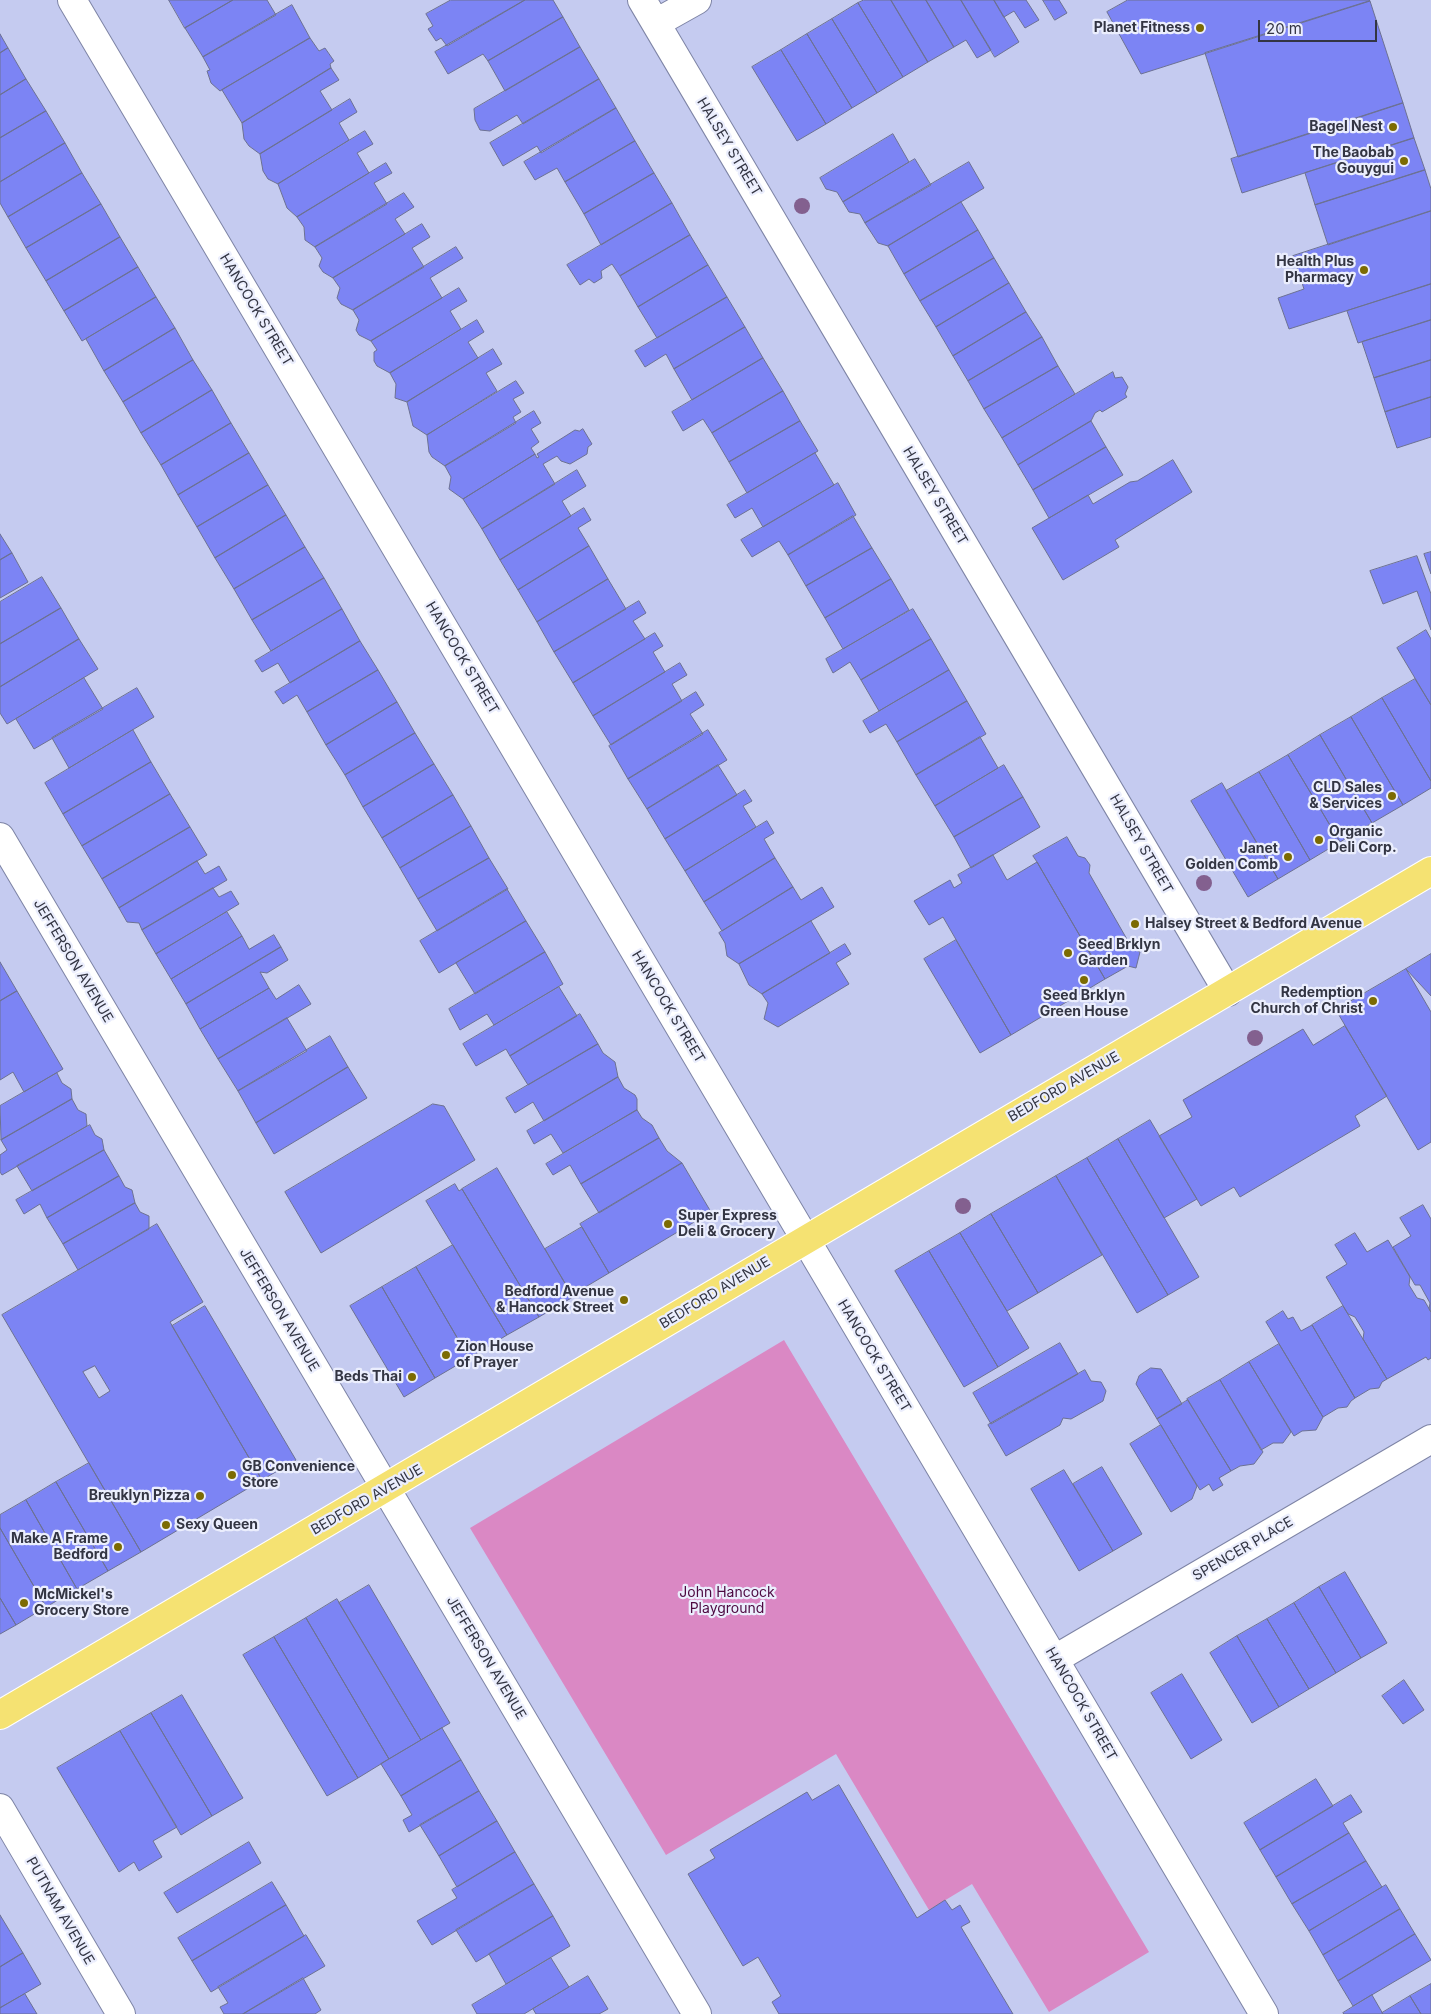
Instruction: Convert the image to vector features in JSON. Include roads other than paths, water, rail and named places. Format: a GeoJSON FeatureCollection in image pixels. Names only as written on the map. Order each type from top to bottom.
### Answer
{"type":"FeatureCollection","features":[{"type":"Feature","properties":{"kind":"main road","name":"BEDFORD AVENUE"},"geometry":{"type":"LineString","coordinates":[[0,1716],[1431,871]]}},
{"type":"Feature","properties":{"kind":"street","name":"HANCOCK STREET"},"geometry":{"type":"LineString","coordinates":[[72,0],[1264,2014]]}},
{"type":"Feature","properties":{"kind":"street","name":"HALSEY STREET"},"geometry":{"type":"LineString","coordinates":[[642,0],[1228,992]]}},
{"type":"Feature","properties":{"kind":"street"},"geometry":{"type":"LineString","coordinates":[[656,23],[697,0]]}},
{"type":"Feature","properties":{"kind":"street","name":"JEFFERSON AVENUE"},"geometry":{"type":"LineString","coordinates":[[0,838],[697,2014]]}},
{"type":"Feature","properties":{"kind":"street","name":"SPENCER PLACE"},"geometry":{"type":"LineString","coordinates":[[1055,1659],[1431,1439]]}},
{"type":"Feature","properties":{"kind":"street","name":"PUTNAM AVENUE"},"geometry":{"type":"LineString","coordinates":[[0,1808],[121,2014]]}},
{"type":"Feature","properties":{"kind":"place","name":"Planet Fitness"},"geometry":{"type":"Point","coordinates":[1200,28]}},
{"type":"Feature","properties":{"kind":"place","name":"Bagel Nest"},"geometry":{"type":"Point","coordinates":[1393,127]}},
{"type":"Feature","properties":{"kind":"place","name":"The Baobab Gouygui"},"geometry":{"type":"Point","coordinates":[1404,161]}},
{"type":"Feature","properties":{"kind":"place","name":"Health Plus Pharmacy"},"geometry":{"type":"Point","coordinates":[1364,270]}},
{"type":"Feature","properties":{"kind":"place","name":"CLD Sales & Services"},"geometry":{"type":"Point","coordinates":[1392,796]}},
{"type":"Feature","properties":{"kind":"place","name":"Organic Deli Corp."},"geometry":{"type":"Point","coordinates":[1319,840]}},
{"type":"Feature","properties":{"kind":"place","name":"Janet Golden Comb"},"geometry":{"type":"Point","coordinates":[1288,857]}},
{"type":"Feature","properties":{"kind":"place","name":"Halsey Street & Bedford Avenue"},"geometry":{"type":"Point","coordinates":[1135,924]}},
{"type":"Feature","properties":{"kind":"place","name":"Seed Brklyn Garden"},"geometry":{"type":"Point","coordinates":[1068,953]}},
{"type":"Feature","properties":{"kind":"place","name":"Seed Brklyn Green House"},"geometry":{"type":"Point","coordinates":[1084,980]}},
{"type":"Feature","properties":{"kind":"place","name":"Redemption Church of Christ"},"geometry":{"type":"Point","coordinates":[1373,1001]}},
{"type":"Feature","properties":{"kind":"place","name":"Super Express Deli & Grocery"},"geometry":{"type":"Point","coordinates":[668,1224]}},
{"type":"Feature","properties":{"kind":"place","name":"Bedford Avenue & Hancock Street"},"geometry":{"type":"Point","coordinates":[624,1300]}},
{"type":"Feature","properties":{"kind":"place","name":"Zion House of Prayer"},"geometry":{"type":"Point","coordinates":[446,1355]}},
{"type":"Feature","properties":{"kind":"place","name":"Beds Thai"},"geometry":{"type":"Point","coordinates":[412,1377]}},
{"type":"Feature","properties":{"kind":"place","name":"GB Convenience Store"},"geometry":{"type":"Point","coordinates":[232,1475]}},
{"type":"Feature","properties":{"kind":"place","name":"Breuklyn Pizza"},"geometry":{"type":"Point","coordinates":[200,1496]}},
{"type":"Feature","properties":{"kind":"place","name":"Sexy Queen"},"geometry":{"type":"Point","coordinates":[166,1525]}},
{"type":"Feature","properties":{"kind":"place","name":"Make A Frame Bedford"},"geometry":{"type":"Point","coordinates":[118,1547]}},
{"type":"Feature","properties":{"kind":"place","name":"McMickel's Grocery Store"},"geometry":{"type":"Point","coordinates":[24,1603]}},
{"type":"Feature","properties":{"kind":"park label","name":"John Hancock Playground"},"geometry":{"type":"Point","coordinates":[727,1602]}}]}
